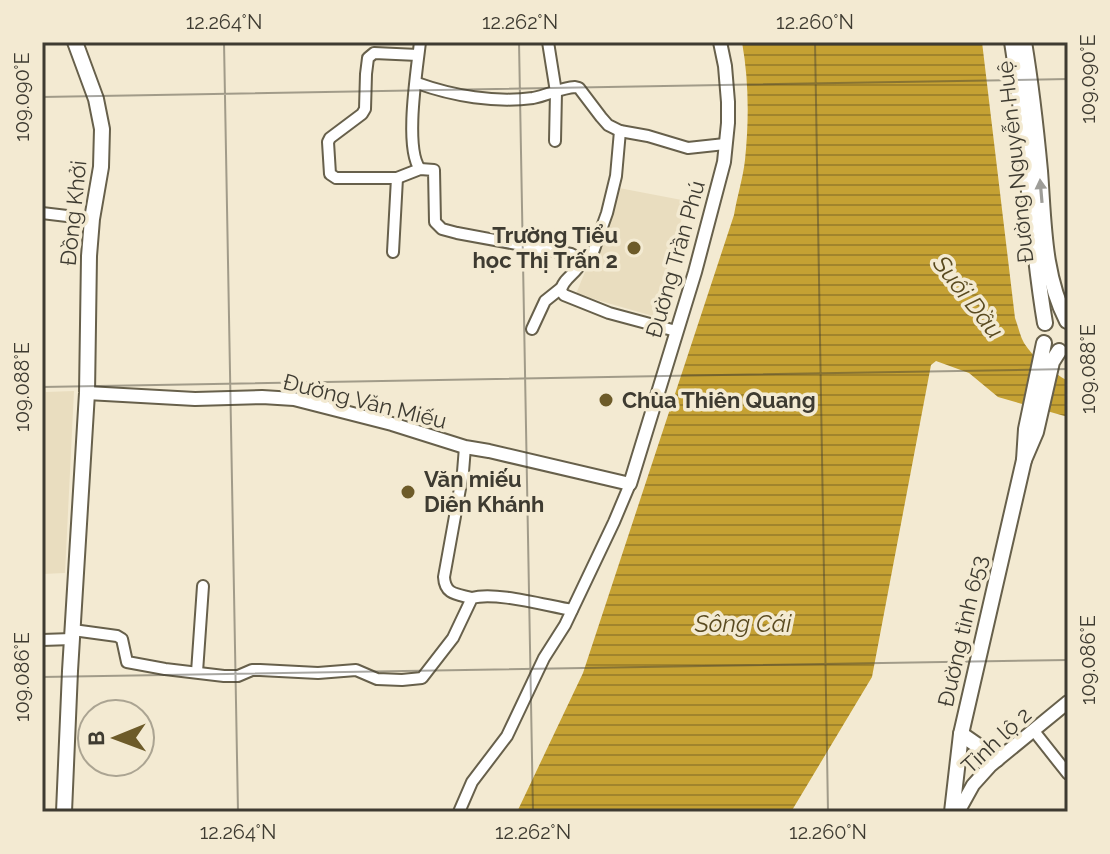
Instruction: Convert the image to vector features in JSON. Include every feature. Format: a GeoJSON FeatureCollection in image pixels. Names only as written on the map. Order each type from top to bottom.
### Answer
{"type":"FeatureCollection","features":[{"type":"Feature","properties":{"kind":"main road","name":"Đồng Khởi"},"geometry":{"type":"LineString","coordinates":[[64,812],[87,393],[89,256],[101,167],[102,129],[96,99],[75,42]]}},
{"type":"Feature","properties":{"kind":"main road","name":"Đường Nguyễn Huệ"},"geometry":{"type":"LineString","coordinates":[[1012,42],[1049,270],[1059,305],[1068,322]]}},
{"type":"Feature","properties":{"kind":"main road","name":"Đường Nguyễn Huệ"},"geometry":{"type":"LineString","coordinates":[[1024,42],[1035,259],[1045,323],[1044,343]]}},
{"type":"Feature","properties":{"kind":"main road"},"geometry":{"type":"LineString","coordinates":[[1045,323],[1057,315],[1068,322]]}},
{"type":"Feature","properties":{"kind":"main road"},"geometry":{"type":"LineString","coordinates":[[1044,343],[1049,351],[1065,349]]}},
{"type":"Feature","properties":{"kind":"main road","name":"Đường tỉnh 653"},"geometry":{"type":"LineString","coordinates":[[955,812],[961,734],[1045,367],[1044,343]]}},
{"type":"Feature","properties":{"kind":"main road","name":"Đường tỉnh 653"},"geometry":{"type":"LineString","coordinates":[[1045,367],[1065,349]]}},
{"type":"Feature","properties":{"kind":"main road"},"geometry":{"type":"LineString","coordinates":[[961,734],[997,759]]}},
{"type":"Feature","properties":{"kind":"street"},"geometry":{"type":"LineString","coordinates":[[420,42],[412,143],[413,157],[420,169]]}},
{"type":"Feature","properties":{"kind":"street"},"geometry":{"type":"LineString","coordinates":[[548,42],[556,92],[555,141]]}},
{"type":"Feature","properties":{"kind":"street","name":"Đường Trần Phú"},"geometry":{"type":"LineString","coordinates":[[630,484],[695,272],[724,162],[728,102],[720,42]]}},
{"type":"Feature","properties":{"kind":"street"},"geometry":{"type":"LineString","coordinates":[[418,55],[370,55],[366,62],[365,109],[330,138],[330,174],[333,177],[397,178],[420,169],[432,169],[436,173],[435,222],[442,229],[571,254],[581,263]]}},
{"type":"Feature","properties":{"kind":"street"},"geometry":{"type":"LineString","coordinates":[[417,83],[493,100],[535,97],[570,87],[579,88],[608,125],[620,131],[688,148],[725,144]]}},
{"type":"Feature","properties":{"kind":"street"},"geometry":{"type":"LineString","coordinates":[[532,329],[545,301],[592,255],[616,176],[620,131]]}},
{"type":"Feature","properties":{"kind":"street"},"geometry":{"type":"LineString","coordinates":[[393,252],[397,178]]}},
{"type":"Feature","properties":{"kind":"street"},"geometry":{"type":"LineString","coordinates":[[42,213],[92,219]]}},
{"type":"Feature","properties":{"kind":"street"},"geometry":{"type":"LineString","coordinates":[[560,289],[564,295],[609,313],[676,331]]}},
{"type":"Feature","properties":{"kind":"street","name":"Đường Văn Miếu"},"geometry":{"type":"LineString","coordinates":[[87,393],[195,399],[294,399],[392,424],[465,447],[630,484]]}},
{"type":"Feature","properties":{"kind":"street"},"geometry":{"type":"LineString","coordinates":[[465,447],[444,570],[448,591],[472,598],[491,596],[572,610]]}},
{"type":"Feature","properties":{"kind":"street"},"geometry":{"type":"LineString","coordinates":[[459,812],[472,782],[507,736],[544,658],[572,610],[630,484]]}},
{"type":"Feature","properties":{"kind":"street"},"geometry":{"type":"LineString","coordinates":[[197,672],[203,586]]}},
{"type":"Feature","properties":{"kind":"street"},"geometry":{"type":"LineString","coordinates":[[42,640],[72,635],[120,638],[125,659],[131,664],[231,676],[260,670],[318,673],[356,670],[377,679],[402,680],[422,678],[453,638],[472,598]]}},
{"type":"Feature","properties":{"kind":"street","name":"Tỉnh lộ 2"},"geometry":{"type":"LineString","coordinates":[[955,812],[973,785],[997,759],[1068,702]]}},
{"type":"Feature","properties":{"kind":"street"},"geometry":{"type":"LineString","coordinates":[[1034,731],[1068,774]]}},
{"type":"Feature","properties":{"kind":"shaded area","name":"Trường Tiểu học Thị Trấn 2"},"geometry":{"type":"Polygon","coordinates":[[[619,188],[687,201],[653,316],[576,294],[619,188]]]}},
{"type":"Feature","properties":{"kind":"shaded area"},"geometry":{"type":"Polygon","coordinates":[[[42,363],[46,392],[74,391],[65,573],[42,574],[42,363]]]}},
{"type":"Feature","properties":{"kind":"water","name":"Sông Cái"},"geometry":{"type":"Polygon","coordinates":[[[742,42],[982,42],[1015,318],[1028,349],[1044,365],[1068,381],[1068,417],[998,397],[969,373],[936,361],[931,365],[872,677],[791,812],[517,812],[583,673],[734,215],[744,167],[747,131],[747,86],[742,42]]]}},
{"type":"Feature","properties":{"kind":"place","name":"Trường Tiểu học Thị Trấn 2"},"geometry":{"type":"Point","coordinates":[634,248]}},
{"type":"Feature","properties":{"kind":"place","name":"Chùa Thiên Quang"},"geometry":{"type":"Point","coordinates":[606,400]}},
{"type":"Feature","properties":{"kind":"place","name":"Văn miếu Diên Khánh"},"geometry":{"type":"Point","coordinates":[408,492]}},
{"type":"Feature","properties":{"kind":"water label","name":"Suối Dầu"},"geometry":{"type":"Point","coordinates":[968,297]}}]}
